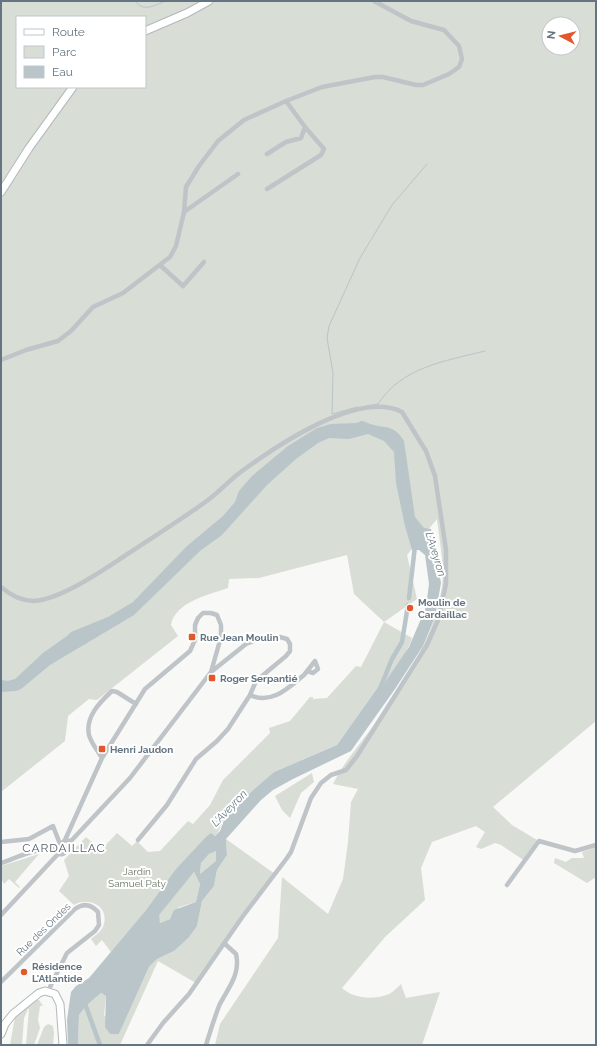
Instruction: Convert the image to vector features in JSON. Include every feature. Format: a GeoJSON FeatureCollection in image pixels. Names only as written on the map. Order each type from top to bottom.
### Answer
{"type":"FeatureCollection","features":[{"type":"Feature","properties":{"kind":"street"},"geometry":{"type":"LineString","coordinates":[[146,30],[187,13],[209,1]]}},
{"type":"Feature","properties":{"kind":"street"},"geometry":{"type":"LineString","coordinates":[[1,360],[26,350],[58,341],[71,331],[93,307],[123,293],[170,257],[176,246],[184,212],[186,187],[199,166],[218,141],[244,120],[286,101],[322,88],[374,77],[383,77],[416,85],[423,85],[449,74],[459,67],[462,59],[459,46],[444,30],[411,21],[374,1]]}},
{"type":"Feature","properties":{"kind":"street"},"geometry":{"type":"LineString","coordinates":[[1,192],[29,148],[72,88]]}},
{"type":"Feature","properties":{"kind":"street"},"geometry":{"type":"LineString","coordinates":[[267,189],[321,155],[324,149],[322,144],[305,127],[286,101]]}},
{"type":"Feature","properties":{"kind":"street"},"geometry":{"type":"LineString","coordinates":[[267,154],[286,142],[301,138],[305,127]]}},
{"type":"Feature","properties":{"kind":"street"},"geometry":{"type":"LineString","coordinates":[[184,212],[238,174]]}},
{"type":"Feature","properties":{"kind":"street"},"geometry":{"type":"LineString","coordinates":[[160,265],[184,286],[204,262]]}},
{"type":"Feature","properties":{"kind":"street"},"geometry":{"type":"LineString","coordinates":[[1,587],[20,599],[33,601],[44,599],[92,578],[209,500],[239,474],[319,422],[343,413],[378,407],[396,408],[402,412],[426,451],[435,476],[443,518],[446,550],[446,584],[438,620],[427,645],[372,734],[346,770],[331,776],[321,783],[311,798],[291,852],[224,943],[189,994],[163,1022],[147,1045]]}},
{"type":"Feature","properties":{"kind":"street"},"geometry":{"type":"LineString","coordinates":[[56,849],[65,840],[102,758],[149,684],[190,650],[195,640],[198,618],[203,613],[217,615],[221,625],[221,637],[211,672]]}},
{"type":"Feature","properties":{"kind":"street"},"geometry":{"type":"LineString","coordinates":[[1,915],[58,854],[63,854],[69,848],[71,842],[130,778],[211,672],[246,644],[256,640],[280,636],[287,639],[290,644],[290,650],[286,656],[256,680],[250,695],[228,729],[217,741],[201,754],[187,771],[167,805],[138,840]]}},
{"type":"Feature","properties":{"kind":"street"},"geometry":{"type":"LineString","coordinates":[[250,695],[262,698],[280,694],[307,671]]}},
{"type":"Feature","properties":{"kind":"street"},"geometry":{"type":"LineString","coordinates":[[102,758],[89,733],[92,713],[95,708],[112,692],[117,692],[136,704]]}},
{"type":"Feature","properties":{"kind":"street"},"geometry":{"type":"LineString","coordinates":[[1,842],[29,839],[53,826],[60,844]]}},
{"type":"Feature","properties":{"kind":"street"},"geometry":{"type":"LineString","coordinates":[[65,840],[71,842]]}},
{"type":"Feature","properties":{"kind":"street"},"geometry":{"type":"LineString","coordinates":[[507,885],[539,840],[575,851],[596,845]]}},
{"type":"Feature","properties":{"kind":"street"},"geometry":{"type":"LineString","coordinates":[[1,863],[36,851],[52,848],[56,849]]}},
{"type":"Feature","properties":{"kind":"street"},"geometry":{"type":"LineString","coordinates":[[56,849],[58,854]]}},
{"type":"Feature","properties":{"kind":"street","name":"Rue des Ondes"},"geometry":{"type":"LineString","coordinates":[[1,982],[75,909],[84,905],[92,906],[100,916],[99,925],[95,931],[67,953],[52,982],[50,992]]}},
{"type":"Feature","properties":{"kind":"street"},"geometry":{"type":"LineString","coordinates":[[206,1045],[220,1006],[229,990],[237,970],[236,954],[224,943]]}},
{"type":"Feature","properties":{"kind":"street"},"geometry":{"type":"LineString","coordinates":[[1,1034],[5,1024],[19,1009],[39,993],[50,992],[55,994],[60,1004],[62,1045]]}},
{"type":"Feature","properties":{"kind":"green space"},"geometry":{"type":"Polygon","coordinates":[[[1,1],[596,1],[596,721],[493,807],[512,825],[537,840],[525,861],[501,845],[495,843],[481,849],[476,847],[485,832],[476,826],[432,842],[421,868],[425,900],[385,937],[342,988],[352,994],[371,998],[389,994],[401,984],[406,998],[440,992],[422,1045],[215,1045],[220,1024],[278,938],[282,877],[328,914],[343,879],[351,802],[358,789],[333,784],[346,762],[371,729],[405,679],[432,625],[438,606],[443,578],[437,519],[407,555],[417,599],[384,622],[354,594],[347,555],[259,578],[229,579],[228,588],[194,600],[179,610],[171,625],[178,636],[97,700],[89,699],[68,716],[65,741],[1,792],[1,1]]]}},
{"type":"Feature","properties":{"kind":"green space","name":"Jardin Samuel Paty"},"geometry":{"type":"Polygon","coordinates":[[[384,622],[412,638],[403,658],[394,672],[384,684],[379,687],[337,745],[274,772],[225,818],[217,834],[190,855],[175,870],[146,910],[111,952],[102,940],[96,946],[91,939],[102,929],[105,917],[103,911],[100,907],[90,902],[74,905],[59,891],[69,876],[64,860],[86,837],[101,850],[117,833],[132,846],[137,841],[148,852],[160,851],[188,821],[193,824],[210,805],[223,780],[270,733],[269,728],[290,721],[310,697],[313,697],[313,699],[327,698],[356,666],[361,667],[384,622]]]}},
{"type":"Feature","properties":{"kind":"green space"},"geometry":{"type":"Polygon","coordinates":[[[312,773],[314,782],[301,793],[290,818],[282,810],[275,796],[312,773]]]}},
{"type":"Feature","properties":{"kind":"green space"},"geometry":{"type":"Polygon","coordinates":[[[226,839],[275,874],[196,983],[158,961],[120,1045],[78,1045],[79,1015],[86,1006],[101,993],[106,996],[104,1015],[119,1034],[149,967],[157,959],[174,951],[197,926],[202,901],[214,886],[217,870],[227,855],[226,839]]]}},
{"type":"Feature","properties":{"kind":"green space"},"geometry":{"type":"Polygon","coordinates":[[[595,848],[596,877],[587,883],[554,863],[555,858],[566,862],[572,858],[584,858],[582,852],[595,848]]]}},
{"type":"Feature","properties":{"kind":"green space"},"geometry":{"type":"Polygon","coordinates":[[[216,851],[216,861],[200,874],[201,863],[209,854],[216,851]]]}},
{"type":"Feature","properties":{"kind":"green space"},"geometry":{"type":"Polygon","coordinates":[[[39,854],[15,882],[20,887],[19,888],[9,879],[4,884],[1,878],[1,866],[39,854]]]}},
{"type":"Feature","properties":{"kind":"green space"},"geometry":{"type":"Polygon","coordinates":[[[194,872],[200,884],[196,902],[179,907],[170,919],[160,923],[158,915],[194,872]]]}},
{"type":"Feature","properties":{"kind":"green space"},"geometry":{"type":"Polygon","coordinates":[[[35,1000],[39,1000],[43,1006],[40,1006],[38,1020],[40,1028],[34,1045],[26,1045],[28,1009],[24,1018],[22,1045],[10,1045],[15,1017],[35,1000]]]}},
{"type":"Feature","properties":{"kind":"green space"},"geometry":{"type":"Polygon","coordinates":[[[48,1024],[53,1026],[53,1045],[37,1045],[44,1027],[48,1024]]]}},
{"type":"Feature","properties":{"kind":"water"},"geometry":{"type":"Polygon","coordinates":[[[362,421],[393,429],[404,441],[415,517],[424,528],[431,529],[441,583],[435,617],[423,646],[395,689],[351,751],[273,790],[261,800],[226,839],[227,855],[217,870],[214,886],[202,901],[197,926],[189,937],[174,951],[157,959],[149,967],[119,1034],[110,1034],[105,1027],[106,996],[101,993],[86,1006],[79,1015],[78,1045],[68,1045],[67,1020],[71,992],[76,986],[89,978],[146,910],[175,870],[206,837],[211,833],[215,836],[220,831],[225,818],[274,772],[337,745],[379,686],[383,685],[409,647],[426,607],[429,584],[425,555],[419,550],[412,550],[405,526],[396,483],[394,452],[384,441],[368,434],[349,439],[329,438],[318,443],[296,459],[267,485],[222,535],[200,551],[134,615],[50,665],[21,689],[16,691],[1,692],[1,680],[8,681],[15,679],[43,653],[71,632],[108,617],[133,602],[187,546],[223,516],[235,502],[239,491],[252,476],[288,446],[317,428],[331,424],[357,423],[362,421]],[[216,851],[209,854],[201,863],[200,874],[216,861],[216,851]],[[194,872],[159,915],[160,923],[170,919],[174,910],[196,902],[200,884],[194,872]]]}},
{"type":"Feature","properties":{"kind":"waterway"},"geometry":{"type":"LineString","coordinates":[[135,1],[142,7],[149,7],[166,1]]}},
{"type":"Feature","properties":{"kind":"waterway"},"geometry":{"type":"LineString","coordinates":[[357,407],[332,414],[333,373],[327,338],[329,326],[360,258],[392,205],[427,164]]}},
{"type":"Feature","properties":{"kind":"waterway"},"geometry":{"type":"LineString","coordinates":[[366,406],[378,404],[399,382],[426,367],[485,351]]}},
{"type":"Feature","properties":{"kind":"waterway"},"geometry":{"type":"LineString","coordinates":[[409,598],[415,546]]}},
{"type":"Feature","properties":{"kind":"waterway"},"geometry":{"type":"LineString","coordinates":[[379,691],[392,659],[402,642],[408,605]]}},
{"type":"Feature","properties":{"kind":"waterway"},"geometry":{"type":"LineString","coordinates":[[84,1001],[100,1045]]}},
{"type":"Feature","properties":{"kind":"place","name":"Moulin de Cardaillac"},"geometry":{"type":"Point","coordinates":[410,608]}},
{"type":"Feature","properties":{"kind":"place","name":"Rue Jean Moulin"},"geometry":{"type":"Point","coordinates":[192,637]}},
{"type":"Feature","properties":{"kind":"place","name":"Roger Serpantié"},"geometry":{"type":"Point","coordinates":[212,678]}},
{"type":"Feature","properties":{"kind":"place","name":"Henri Jaudon"},"geometry":{"type":"Point","coordinates":[102,749]}},
{"type":"Feature","properties":{"kind":"place","name":"Résidence L'Atlantide"},"geometry":{"type":"Point","coordinates":[24,972]}},
{"type":"Feature","properties":{"kind":"district","name":"CARDAILLAC"},"geometry":{"type":"Point","coordinates":[64,848]}},
{"type":"Feature","properties":{"kind":"water label","name":"L'Aveyron"},"geometry":{"type":"Point","coordinates":[436,554]}},
{"type":"Feature","properties":{"kind":"water label","name":"L'Aveyron"},"geometry":{"type":"Point","coordinates":[229,808]}}]}
